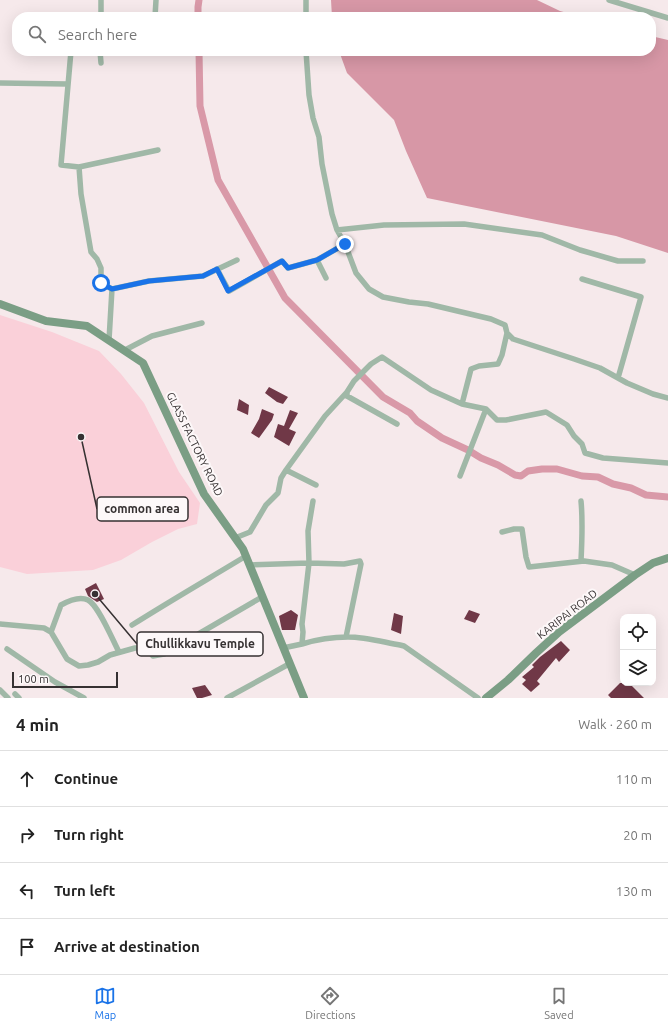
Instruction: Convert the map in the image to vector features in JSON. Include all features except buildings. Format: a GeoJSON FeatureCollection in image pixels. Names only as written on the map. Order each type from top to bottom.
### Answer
{"type":"FeatureCollection","features":[{"type":"Feature","properties":{"kind":"main road","name":"GLASS FACTORY ROAD"},"geometry":{"type":"LineString","coordinates":[[0,304],[46,321],[88,326],[143,363],[204,494],[246,556],[282,648],[304,698]]}},
{"type":"Feature","properties":{"kind":"main road","name":"KARIPAI ROAD"},"geometry":{"type":"LineString","coordinates":[[486,698],[508,680],[554,637],[635,575],[653,563],[668,558]]}},
{"type":"Feature","properties":{"kind":"street"},"geometry":{"type":"LineString","coordinates":[[101,0],[101,12]]}},
{"type":"Feature","properties":{"kind":"street"},"geometry":{"type":"LineString","coordinates":[[155,12],[156,0]]}},
{"type":"Feature","properties":{"kind":"street"},"geometry":{"type":"LineString","coordinates":[[306,0],[306,12]]}},
{"type":"Feature","properties":{"kind":"street"},"geometry":{"type":"LineString","coordinates":[[609,0],[648,12]]}},
{"type":"Feature","properties":{"kind":"street"},"geometry":{"type":"LineString","coordinates":[[656,14],[668,18]]}},
{"type":"Feature","properties":{"kind":"street"},"geometry":{"type":"LineString","coordinates":[[70,56],[61,164],[78,167],[158,150]]}},
{"type":"Feature","properties":{"kind":"street"},"geometry":{"type":"LineString","coordinates":[[100,56],[101,63]]}},
{"type":"Feature","properties":{"kind":"street"},"geometry":{"type":"LineString","coordinates":[[306,56],[308,95],[319,137],[322,164],[332,214],[337,230],[345,244],[356,273],[369,289],[384,297],[428,304],[491,319],[505,325],[507,333],[502,355],[498,364],[479,366],[470,369],[462,404]]}},
{"type":"Feature","properties":{"kind":"street"},"geometry":{"type":"LineString","coordinates":[[0,83],[67,84]]}},
{"type":"Feature","properties":{"kind":"street"},"geometry":{"type":"LineString","coordinates":[[78,167],[91,252],[97,259],[101,268],[101,283],[112,289],[149,281],[203,276],[237,260]]}},
{"type":"Feature","properties":{"kind":"street"},"geometry":{"type":"LineString","coordinates":[[337,230],[384,225],[464,224],[542,235],[580,250],[618,261],[643,261]]}},
{"type":"Feature","properties":{"kind":"street"},"geometry":{"type":"LineString","coordinates":[[217,269],[228,291],[282,261],[288,268],[317,260],[345,244]]}},
{"type":"Feature","properties":{"kind":"street"},"geometry":{"type":"LineString","coordinates":[[317,260],[326,278]]}},
{"type":"Feature","properties":{"kind":"street"},"geometry":{"type":"LineString","coordinates":[[582,279],[641,297],[618,378]]}},
{"type":"Feature","properties":{"kind":"street"},"geometry":{"type":"LineString","coordinates":[[109,340],[112,289]]}},
{"type":"Feature","properties":{"kind":"street"},"geometry":{"type":"LineString","coordinates":[[125,350],[152,336],[202,323]]}},
{"type":"Feature","properties":{"kind":"street"},"geometry":{"type":"LineString","coordinates":[[507,333],[513,339],[593,366],[627,383],[653,394],[668,398]]}},
{"type":"Feature","properties":{"kind":"street"},"geometry":{"type":"LineString","coordinates":[[235,538],[250,532],[258,516],[278,493],[281,478],[286,470],[325,416],[347,392],[354,381],[371,364],[382,357],[431,390],[462,404],[486,409],[497,420],[506,420],[546,412],[567,426],[582,444],[584,453],[603,458],[668,463]]}},
{"type":"Feature","properties":{"kind":"street"},"geometry":{"type":"LineString","coordinates":[[347,392],[348,396],[397,424]]}},
{"type":"Feature","properties":{"kind":"street"},"geometry":{"type":"LineString","coordinates":[[460,476],[486,409]]}},
{"type":"Feature","properties":{"kind":"street"},"geometry":{"type":"LineString","coordinates":[[286,470],[316,485]]}},
{"type":"Feature","properties":{"kind":"street"},"geometry":{"type":"LineString","coordinates":[[302,644],[302,624],[309,563],[308,531],[313,501]]}},
{"type":"Feature","properties":{"kind":"street"},"geometry":{"type":"LineString","coordinates":[[581,501],[583,537],[581,561]]}},
{"type":"Feature","properties":{"kind":"street"},"geometry":{"type":"LineString","coordinates":[[502,532],[522,529],[529,567],[581,561],[612,565],[635,575]]}},
{"type":"Feature","properties":{"kind":"street"},"geometry":{"type":"LineString","coordinates":[[132,625],[169,601],[246,556]]}},
{"type":"Feature","properties":{"kind":"street"},"geometry":{"type":"LineString","coordinates":[[249,565],[309,563],[344,564],[360,561],[361,564],[346,637]]}},
{"type":"Feature","properties":{"kind":"street"},"geometry":{"type":"LineString","coordinates":[[0,624],[44,628],[51,632],[67,659],[78,666],[88,665],[98,662],[110,654],[135,648],[147,648],[153,656],[164,654],[262,597]]}},
{"type":"Feature","properties":{"kind":"street"},"geometry":{"type":"LineString","coordinates":[[51,632],[61,605],[80,599],[88,600],[94,605],[100,614],[119,652]]}},
{"type":"Feature","properties":{"kind":"street"},"geometry":{"type":"LineString","coordinates":[[282,648],[311,641],[346,637],[356,637],[404,646],[478,698]]}},
{"type":"Feature","properties":{"kind":"street"},"geometry":{"type":"LineString","coordinates":[[7,649],[55,682],[84,698]]}},
{"type":"Feature","properties":{"kind":"street"},"geometry":{"type":"LineString","coordinates":[[226,698],[289,664]]}},
{"type":"Feature","properties":{"kind":"street"},"geometry":{"type":"LineString","coordinates":[[0,690],[8,698]]}},
{"type":"Feature","properties":{"kind":"shaded area"},"geometry":{"type":"Polygon","coordinates":[[[331,0],[537,0],[564,12],[332,12],[331,0]]]}},
{"type":"Feature","properties":{"kind":"shaded area"},"geometry":{"type":"Polygon","coordinates":[[[656,37],[668,40],[668,253],[616,236],[427,198],[394,120],[347,73],[341,56],[656,56],[656,37]]]}},
{"type":"Feature","properties":{"kind":"shaded area"},"geometry":{"type":"Polygon","coordinates":[[[0,315],[52,332],[99,351],[121,374],[144,403],[179,472],[200,503],[197,524],[178,529],[121,560],[93,570],[27,574],[0,567],[0,315]]]}},
{"type":"Feature","properties":{"kind":"waterway"},"geometry":{"type":"LineString","coordinates":[[198,12],[199,0]]}},
{"type":"Feature","properties":{"kind":"waterway"},"geometry":{"type":"LineString","coordinates":[[199,56],[200,106],[218,180],[285,298],[383,397],[410,413],[417,421],[442,438],[498,465],[515,475],[521,476],[528,471],[557,469],[582,476],[598,477],[613,484],[631,488],[646,495],[668,497]]}},
{"type":"Feature","properties":{"kind":"place","name":"common area"},"geometry":{"type":"Point","coordinates":[81,437]}},
{"type":"Feature","properties":{"kind":"place","name":"Chullikkavu Temple"},"geometry":{"type":"Point","coordinates":[95,594]}},
{"type":"Feature","properties":{"kind":"route"},"geometry":{"type":"LineString","coordinates":[[101,283],[112,289],[149,281],[203,276],[217,269],[228,291],[282,261],[288,268],[317,260],[345,244]]}}]}
